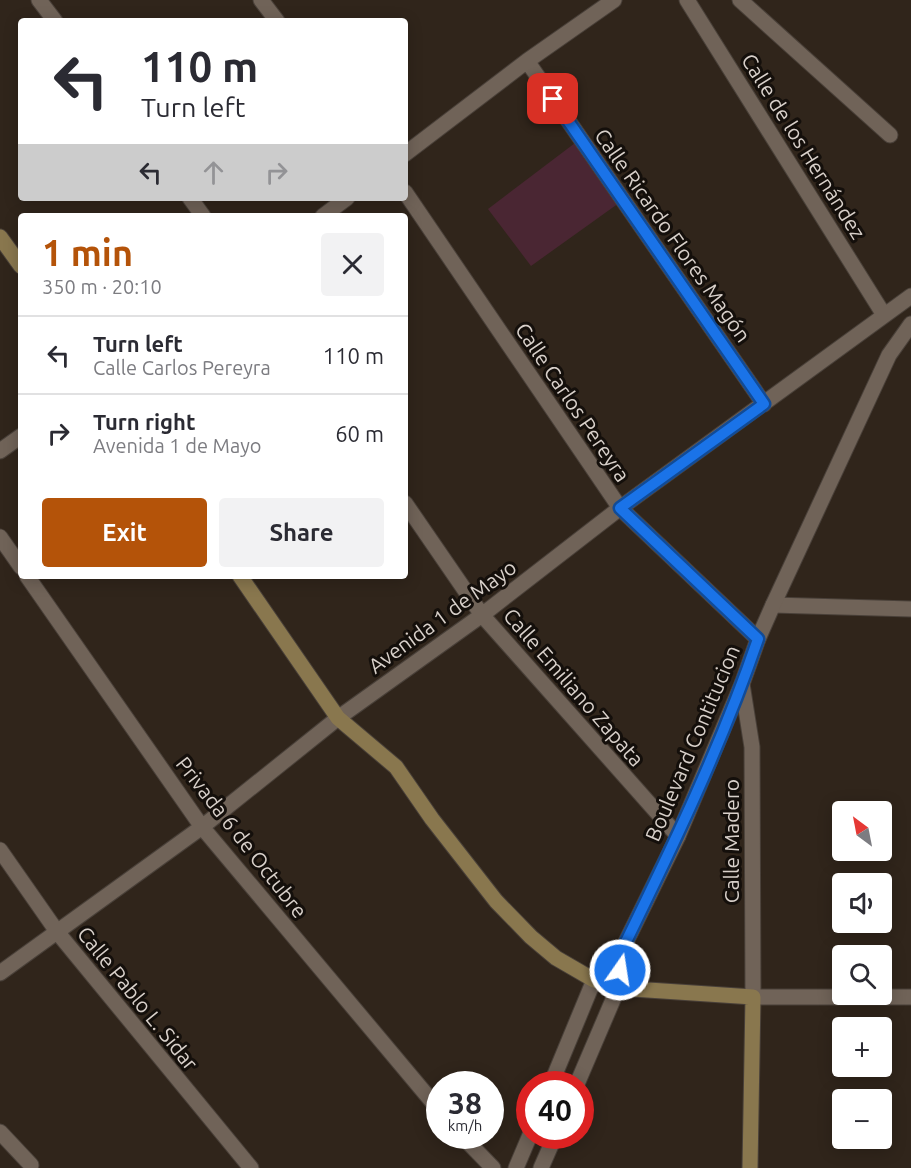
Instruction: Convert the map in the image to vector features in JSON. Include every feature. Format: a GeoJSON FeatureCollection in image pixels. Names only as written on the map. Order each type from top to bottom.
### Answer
{"type":"FeatureCollection","features":[{"type":"Feature","properties":{"kind":"main road"},"geometry":{"type":"LineString","coordinates":[[0,237],[18,262]]}},
{"type":"Feature","properties":{"kind":"main road"},"geometry":{"type":"LineString","coordinates":[[242,579],[338,718],[396,767],[496,901],[531,937],[556,958],[594,980],[618,988],[753,997],[750,1168]]}},
{"type":"Feature","properties":{"kind":"street"},"geometry":{"type":"LineString","coordinates":[[39,0],[53,18]]}},
{"type":"Feature","properties":{"kind":"street"},"geometry":{"type":"LineString","coordinates":[[261,0],[275,18]]}},
{"type":"Feature","properties":{"kind":"street"},"geometry":{"type":"LineString","coordinates":[[408,152],[527,61],[614,0]]}},
{"type":"Feature","properties":{"kind":"street","name":"Calle de los Hernández"},"geometry":{"type":"LineString","coordinates":[[687,0],[884,315]]}},
{"type":"Feature","properties":{"kind":"street"},"geometry":{"type":"LineString","coordinates":[[740,0],[890,135]]}},
{"type":"Feature","properties":{"kind":"street","name":"Calle Ricardo Flores Magón"},"geometry":{"type":"LineString","coordinates":[[527,61],[764,404]]}},
{"type":"Feature","properties":{"kind":"street","name":"Calle Carlos Pereyra"},"geometry":{"type":"LineString","coordinates":[[408,196],[620,508],[758,639]]}},
{"type":"Feature","properties":{"kind":"street"},"geometry":{"type":"LineString","coordinates":[[327,213],[343,201]]}},
{"type":"Feature","properties":{"kind":"street","name":"Avenida 1 de Mayo"},"geometry":{"type":"LineString","coordinates":[[0,973],[202,827],[338,718],[482,615],[620,508],[911,296]]}},
{"type":"Feature","properties":{"kind":"street","name":"Boulevard Contitucion"},"geometry":{"type":"LineString","coordinates":[[556,1071],[594,980],[621,952],[678,836],[773,605],[889,355],[911,324]]}},
{"type":"Feature","properties":{"kind":"street"},"geometry":{"type":"LineString","coordinates":[[0,451],[18,438]]}},
{"type":"Feature","properties":{"kind":"street","name":"Calle Emiliano Zapata"},"geometry":{"type":"LineString","coordinates":[[408,507],[482,615],[678,836]]}},
{"type":"Feature","properties":{"kind":"street"},"geometry":{"type":"LineString","coordinates":[[0,537],[18,563]]}},
{"type":"Feature","properties":{"kind":"street","name":"Privada 6 de Octubre"},"geometry":{"type":"LineString","coordinates":[[29,579],[202,827],[426,1094]]}},
{"type":"Feature","properties":{"kind":"street"},"geometry":{"type":"LineString","coordinates":[[773,605],[911,609]]}},
{"type":"Feature","properties":{"kind":"street","name":"Calle Madero"},"geometry":{"type":"LineString","coordinates":[[742,684],[752,747],[753,997]]}},
{"type":"Feature","properties":{"kind":"street","name":"Calle Pablo L. Sidar"},"geometry":{"type":"LineString","coordinates":[[0,850],[58,933],[251,1168]]}},
{"type":"Feature","properties":{"kind":"street","name":"Boulevard Contitucion"},"geometry":{"type":"LineString","coordinates":[[583,1071],[618,988],[621,952]]}},
{"type":"Feature","properties":{"kind":"street"},"geometry":{"type":"LineString","coordinates":[[753,997],[911,998]]}},
{"type":"Feature","properties":{"kind":"street"},"geometry":{"type":"LineString","coordinates":[[0,1132],[31,1165]]}},
{"type":"Feature","properties":{"kind":"street"},"geometry":{"type":"LineString","coordinates":[[475,1149],[493,1168]]}},
{"type":"Feature","properties":{"kind":"street"},"geometry":{"type":"LineString","coordinates":[[516,1168],[524,1149]]}},
{"type":"Feature","properties":{"kind":"street"},"geometry":{"type":"LineString","coordinates":[[541,1168],[549,1149]]}},
{"type":"Feature","properties":{"kind":"shaded area"},"geometry":{"type":"Polygon","coordinates":[[[575,143],[619,203],[531,266],[488,209],[575,143]]]}},
{"type":"Feature","properties":{"kind":"route"},"geometry":{"type":"LineString","coordinates":[[553,99],[764,404],[620,508],[758,639],[742,684],[678,836],[621,952],[620,970]]}}]}
